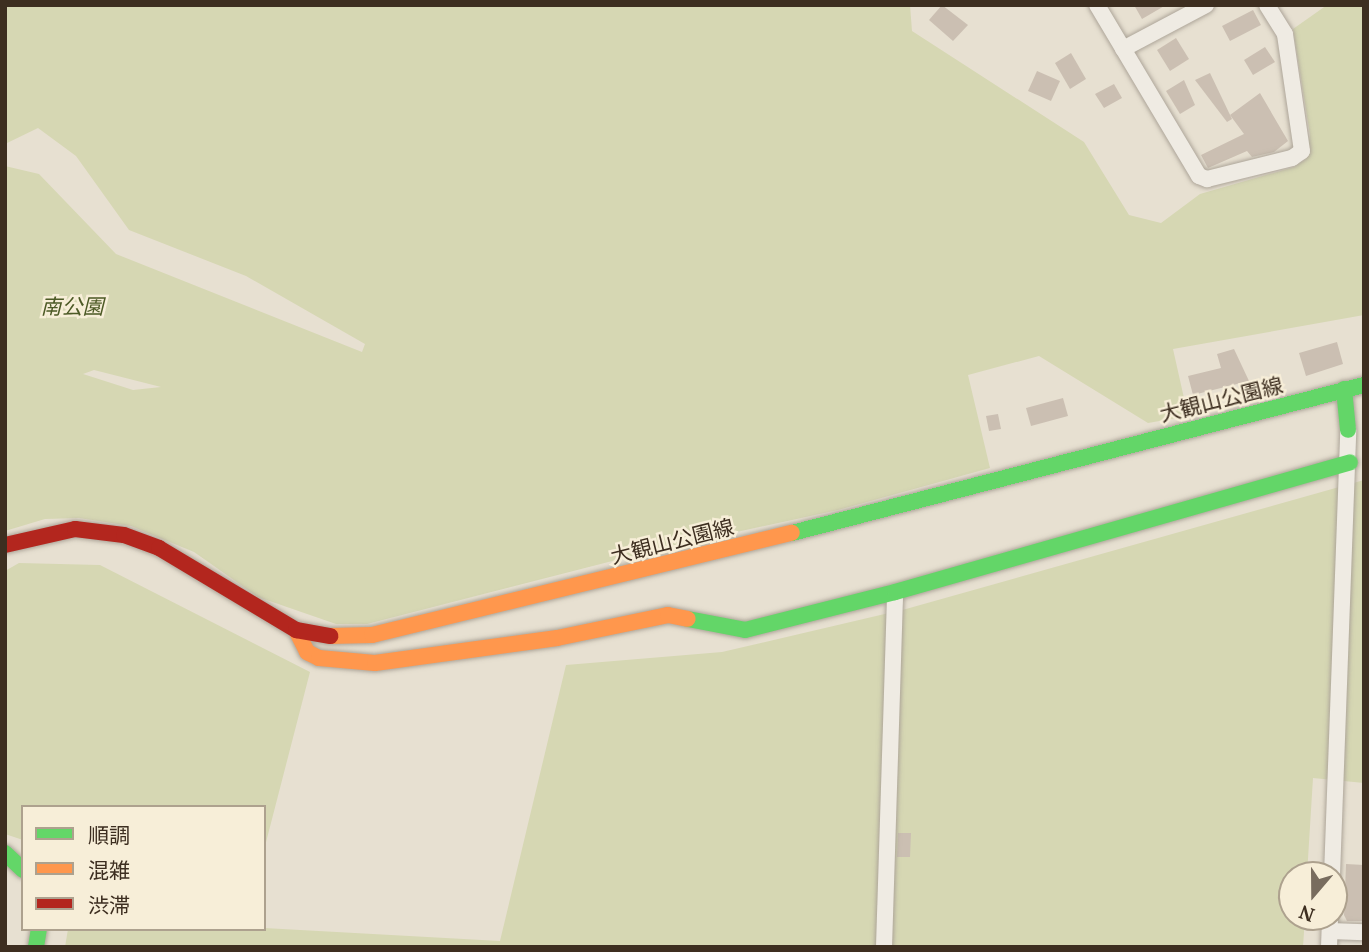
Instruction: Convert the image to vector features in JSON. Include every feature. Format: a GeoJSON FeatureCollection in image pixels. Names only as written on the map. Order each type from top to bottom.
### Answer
{"type":"FeatureCollection","features":[{"type":"Feature","properties":{"kind":"main road","name":"大観山公園線"},"geometry":{"type":"LineString","coordinates":[[5,545],[41,533],[75,529],[124,535],[159,548],[296,630],[332,636],[372,635],[754,543],[1364,385]]}},
{"type":"Feature","properties":{"kind":"main road"},"geometry":{"type":"LineString","coordinates":[[1344,389],[1348,430]]}},
{"type":"Feature","properties":{"kind":"main road"},"geometry":{"type":"LineString","coordinates":[[296,630],[307,652],[319,657],[375,663],[557,639],[668,615],[745,630],[895,592],[1350,462]]}},
{"type":"Feature","properties":{"kind":"main road"},"geometry":{"type":"LineString","coordinates":[[5,853],[21,868]]}},
{"type":"Feature","properties":{"kind":"street"},"geometry":{"type":"LineString","coordinates":[[1097,5],[1199,176],[1207,179],[1292,158],[1302,151],[1294,78],[1285,34],[1267,5]]}},
{"type":"Feature","properties":{"kind":"street"},"geometry":{"type":"LineString","coordinates":[[1123,49],[1206,5]]}},
{"type":"Feature","properties":{"kind":"street"},"geometry":{"type":"LineString","coordinates":[[1333,861],[1350,462],[1348,430]]}},
{"type":"Feature","properties":{"kind":"street"},"geometry":{"type":"LineString","coordinates":[[884,947],[895,592]]}},
{"type":"Feature","properties":{"kind":"street"},"geometry":{"type":"LineString","coordinates":[[1330,932],[1364,932]]}},
{"type":"Feature","properties":{"kind":"green space","name":"南公園"},"geometry":{"type":"Polygon","coordinates":[[[5,5],[910,5],[912,31],[1084,142],[1129,215],[1161,223],[1200,194],[1294,167],[1306,159],[1310,135],[1293,29],[1327,5],[1364,5],[1364,315],[1173,349],[1188,416],[1148,423],[1039,356],[968,375],[990,468],[838,510],[659,549],[367,624],[336,624],[258,597],[194,552],[131,526],[79,518],[45,519],[5,531],[5,166],[39,174],[116,254],[362,352],[365,344],[246,276],[129,230],[76,156],[38,128],[5,144],[5,5]],[[94,370],[83,374],[133,390],[161,387],[94,370]]]}},
{"type":"Feature","properties":{"kind":"green space"},"geometry":{"type":"Polygon","coordinates":[[[1364,480],[1364,783],[1313,778],[1308,861],[1278,861],[1278,931],[1304,931],[1303,947],[65,947],[68,931],[266,931],[266,928],[500,941],[566,665],[722,652],[906,609],[1364,480]]]}},
{"type":"Feature","properties":{"kind":"green space"},"geometry":{"type":"Polygon","coordinates":[[[19,563],[100,565],[310,672],[266,842],[266,805],[21,805],[21,839],[5,834],[5,571],[19,563]]]}},
{"type":"Feature","properties":{"kind":"building"},"geometry":{"type":"Polygon","coordinates":[[[942,5],[968,25],[953,41],[929,20],[942,5]]]}},
{"type":"Feature","properties":{"kind":"building"},"geometry":{"type":"Polygon","coordinates":[[[1134,5],[1166,5],[1142,19],[1134,5]]]}},
{"type":"Feature","properties":{"kind":"building"},"geometry":{"type":"Polygon","coordinates":[[[1253,10],[1261,25],[1230,41],[1222,26],[1253,10]]]}},
{"type":"Feature","properties":{"kind":"building"},"geometry":{"type":"Polygon","coordinates":[[[1176,38],[1189,59],[1170,71],[1157,50],[1176,38]]]}},
{"type":"Feature","properties":{"kind":"building"},"geometry":{"type":"Polygon","coordinates":[[[1265,47],[1275,62],[1253,75],[1244,60],[1265,47]]]}},
{"type":"Feature","properties":{"kind":"building"},"geometry":{"type":"Polygon","coordinates":[[[1071,53],[1086,79],[1070,89],[1055,63],[1071,53]]]}},
{"type":"Feature","properties":{"kind":"building"},"geometry":{"type":"Polygon","coordinates":[[[1037,71],[1060,81],[1051,101],[1028,91],[1037,71]]]}},
{"type":"Feature","properties":{"kind":"building"},"geometry":{"type":"Polygon","coordinates":[[[1210,73],[1232,119],[1227,122],[1195,80],[1210,73]]]}},
{"type":"Feature","properties":{"kind":"building"},"geometry":{"type":"Polygon","coordinates":[[[1184,80],[1195,105],[1180,114],[1166,91],[1184,80]]]}},
{"type":"Feature","properties":{"kind":"building"},"geometry":{"type":"Polygon","coordinates":[[[1114,84],[1122,98],[1104,108],[1095,94],[1114,84]]]}},
{"type":"Feature","properties":{"kind":"building"},"geometry":{"type":"Polygon","coordinates":[[[1260,93],[1288,141],[1274,152],[1252,157],[1247,151],[1208,168],[1201,155],[1244,134],[1230,115],[1260,93]]]}},
{"type":"Feature","properties":{"kind":"building"},"geometry":{"type":"Polygon","coordinates":[[[1337,342],[1343,364],[1306,376],[1299,353],[1337,342]]]}},
{"type":"Feature","properties":{"kind":"building"},"geometry":{"type":"Polygon","coordinates":[[[1234,349],[1249,381],[1193,395],[1188,376],[1221,368],[1217,354],[1234,349]]]}},
{"type":"Feature","properties":{"kind":"building"},"geometry":{"type":"Polygon","coordinates":[[[1063,398],[1068,416],[1031,426],[1026,408],[1063,398]]]}},
{"type":"Feature","properties":{"kind":"building"},"geometry":{"type":"Polygon","coordinates":[[[998,414],[1001,429],[989,431],[986,416],[998,414]]]}},
{"type":"Feature","properties":{"kind":"building"},"geometry":{"type":"Polygon","coordinates":[[[898,833],[911,833],[910,857],[897,857],[898,833]]]}},
{"type":"Feature","properties":{"kind":"building"},"geometry":{"type":"Polygon","coordinates":[[[1348,864],[1364,865],[1363,921],[1348,921],[1348,864]]]}},
{"type":"Feature","properties":{"kind":"traffic: fast"},"geometry":{"type":"LineString","coordinates":[[792,533],[1364,385]]}},
{"type":"Feature","properties":{"kind":"traffic: fast"},"geometry":{"type":"LineString","coordinates":[[1344,389],[1348,430]]}},
{"type":"Feature","properties":{"kind":"traffic: fast"},"geometry":{"type":"LineString","coordinates":[[688,619],[745,630],[895,592],[1350,462]]}},
{"type":"Feature","properties":{"kind":"traffic: fast"},"geometry":{"type":"LineString","coordinates":[[5,853],[21,868]]}},
{"type":"Feature","properties":{"kind":"traffic: fast"},"geometry":{"type":"LineString","coordinates":[[36,947],[39,931]]}},
{"type":"Feature","properties":{"kind":"traffic: slow"},"geometry":{"type":"LineString","coordinates":[[330,636],[372,635],[792,533]]}},
{"type":"Feature","properties":{"kind":"traffic: slow"},"geometry":{"type":"LineString","coordinates":[[296,630],[307,652],[319,658],[375,663],[557,638],[668,615],[688,619]]}},
{"type":"Feature","properties":{"kind":"traffic: jam"},"geometry":{"type":"LineString","coordinates":[[5,545],[75,529],[124,535],[159,548],[296,630],[330,636]]}}]}
